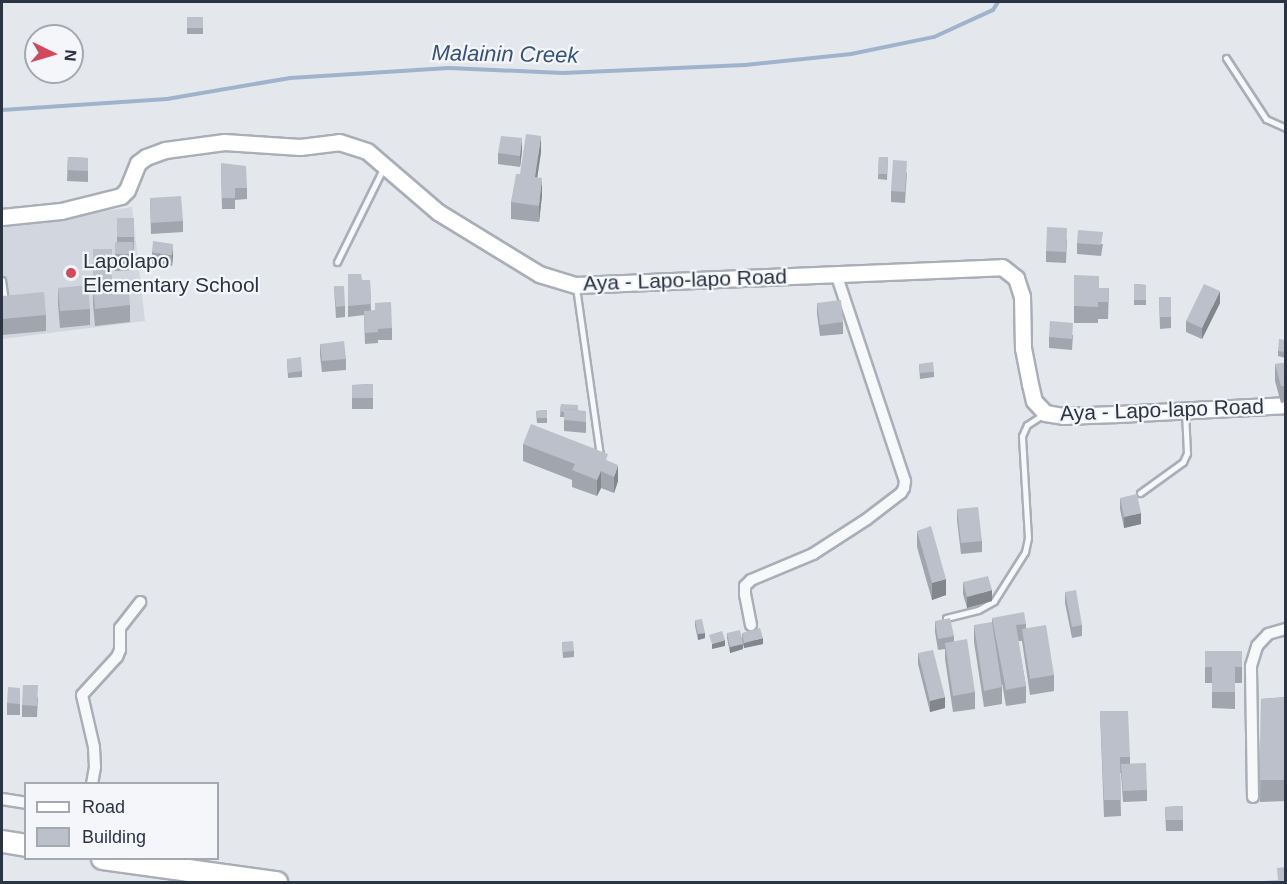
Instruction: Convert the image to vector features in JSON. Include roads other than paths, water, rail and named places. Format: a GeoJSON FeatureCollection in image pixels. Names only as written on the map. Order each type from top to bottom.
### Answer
{"type":"FeatureCollection","features":[{"type":"Feature","properties":{"kind":"highway"},"geometry":{"type":"LineString","coordinates":[[2,841],[24,845]]}},
{"type":"Feature","properties":{"kind":"highway"},"geometry":{"type":"LineString","coordinates":[[116,860],[276,882]]}},
{"type":"Feature","properties":{"kind":"street","name":"Aya - Lapo-lapo Road"},"geometry":{"type":"LineString","coordinates":[[2,217],[61,211],[122,196],[127,190],[138,163],[146,157],[192,144],[255,142],[300,147],[339,142],[367,152],[438,212],[539,274],[576,285],[1002,267],[1016,278],[1022,296],[1023,348],[1030,384],[1034,401],[1045,413],[1063,416],[1286,405]]}},
{"type":"Feature","properties":{"kind":"street"},"geometry":{"type":"LineString","coordinates":[[751,625],[745,586],[752,580],[813,554],[867,519],[901,493],[904,488],[905,481],[836,273]]}},
{"type":"Feature","properties":{"kind":"street"},"geometry":{"type":"LineString","coordinates":[[92,782],[95,768],[94,747],[82,695],[117,657],[120,650],[120,628],[140,602]]}},
{"type":"Feature","properties":{"kind":"street"},"geometry":{"type":"LineString","coordinates":[[1253,797],[1257,709],[1251,666],[1257,646],[1268,634],[1286,629]]}},
{"type":"Feature","properties":{"kind":"street"},"geometry":{"type":"LineString","coordinates":[[2,799],[24,803]]}},
{"type":"Feature","properties":{"kind":"lane"},"geometry":{"type":"LineString","coordinates":[[1226,58],[1266,119],[1286,128]]}},
{"type":"Feature","properties":{"kind":"lane"},"geometry":{"type":"LineString","coordinates":[[337,262],[384,167]]}},
{"type":"Feature","properties":{"kind":"lane"},"geometry":{"type":"LineString","coordinates":[[2,280],[6,308]]}},
{"type":"Feature","properties":{"kind":"lane"},"geometry":{"type":"LineString","coordinates":[[576,285],[600,457]]}},
{"type":"Feature","properties":{"kind":"lane"},"geometry":{"type":"LineString","coordinates":[[1140,493],[1183,462],[1186,453],[1184,411]]}},
{"type":"Feature","properties":{"kind":"lane"},"geometry":{"type":"LineString","coordinates":[[946,618],[978,610],[994,601],[1025,552],[1028,538],[1022,436],[1027,425],[1045,413]]}},
{"type":"Feature","properties":{"kind":"waterway","name":"Malainin Creek"},"geometry":{"type":"LineString","coordinates":[[2,110],[167,99],[290,78],[449,68],[563,73],[745,65],[851,54],[934,37],[993,10],[998,2]]}},
{"type":"Feature","properties":{"kind":"place","name":"Lapolapo Elementary School"},"geometry":{"type":"Point","coordinates":[71,273]}}]}
